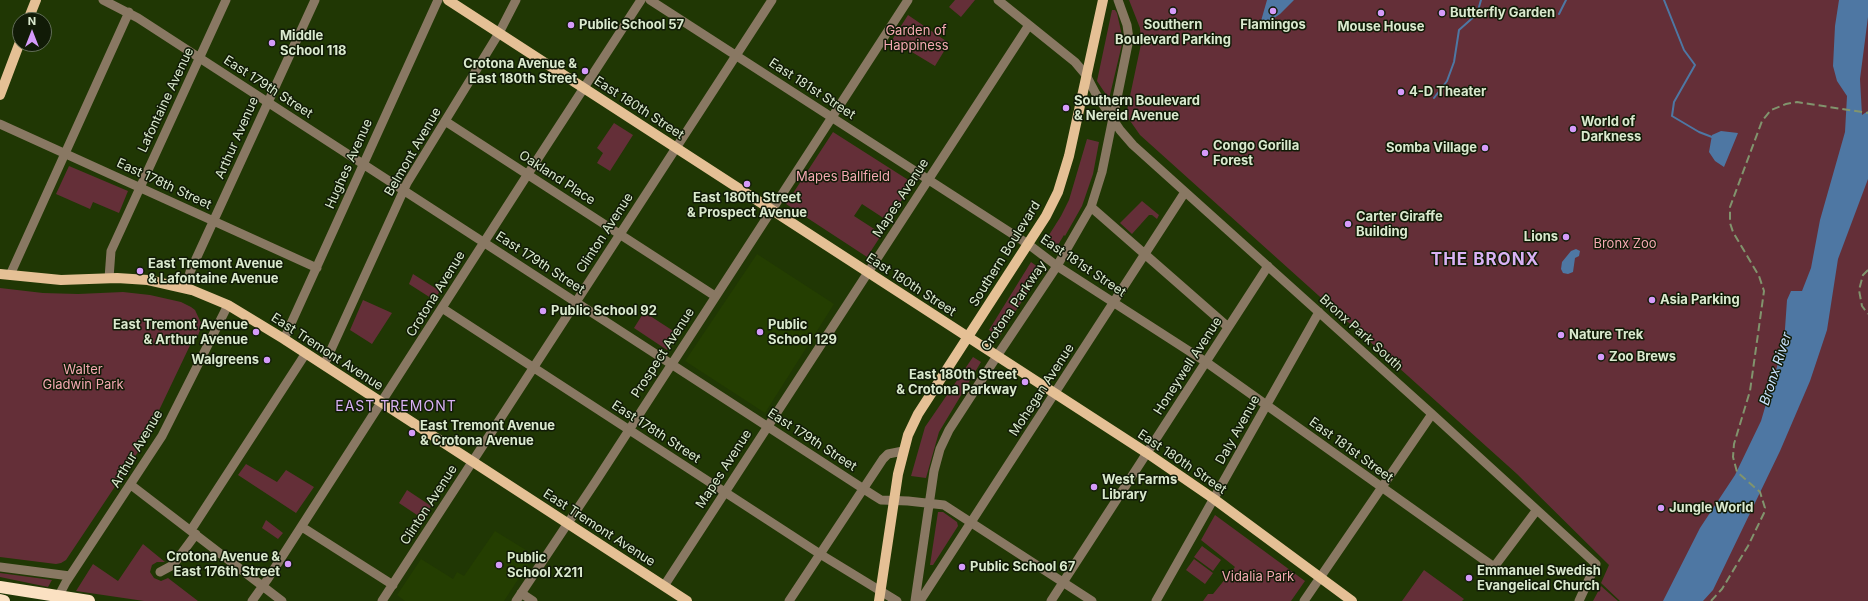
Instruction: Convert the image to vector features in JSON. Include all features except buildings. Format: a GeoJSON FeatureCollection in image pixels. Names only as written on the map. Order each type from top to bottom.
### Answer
{"type":"FeatureCollection","features":[{"type":"Feature","properties":{"kind":"highway"},"geometry":{"type":"LineString","coordinates":[[0,582],[40,593]]}},
{"type":"Feature","properties":{"kind":"highway"},"geometry":{"type":"LineString","coordinates":[[0,587],[89,601]]}},
{"type":"Feature","properties":{"kind":"highway"},"geometry":{"type":"LineString","coordinates":[[0,600],[4,601]]}},
{"type":"Feature","properties":{"kind":"main road"},"geometry":{"type":"LineString","coordinates":[[31,12],[36,0]]}},
{"type":"Feature","properties":{"kind":"main road","name":"East 180th Street"},"geometry":{"type":"LineString","coordinates":[[448,0],[1147,453],[1214,499],[1352,601]]}},
{"type":"Feature","properties":{"kind":"main road","name":"Southern Boulevard"},"geometry":{"type":"LineString","coordinates":[[880,596],[903,450],[914,420],[968,338],[1052,204],[1063,178],[1103,0]]}},
{"type":"Feature","properties":{"kind":"main road"},"geometry":{"type":"LineString","coordinates":[[0,95],[16,52]]}},
{"type":"Feature","properties":{"kind":"main road","name":"East Tremont Avenue"},"geometry":{"type":"LineString","coordinates":[[5,275],[61,280],[109,278],[148,280],[185,288],[228,305],[306,353],[687,601]]}},
{"type":"Feature","properties":{"kind":"street","name":"East 179th Street"},"geometry":{"type":"LineString","coordinates":[[103,0],[129,12],[881,500],[944,505],[1092,601]]}},
{"type":"Feature","properties":{"kind":"street","name":"Lafontaine Avenue"},"geometry":{"type":"LineString","coordinates":[[109,278],[110,255],[226,0]]}},
{"type":"Feature","properties":{"kind":"street","name":"Arthur Avenue"},"geometry":{"type":"LineString","coordinates":[[185,288],[190,272],[316,0]]}},
{"type":"Feature","properties":{"kind":"street","name":"Hughes Avenue"},"geometry":{"type":"LineString","coordinates":[[284,339],[438,0]]}},
{"type":"Feature","properties":{"kind":"street","name":"Belmont Avenue"},"geometry":{"type":"LineString","coordinates":[[324,365],[404,190],[500,33],[516,0]]}},
{"type":"Feature","properties":{"kind":"street","name":"Crotona Avenue"},"geometry":{"type":"LineString","coordinates":[[252,601],[302,527],[527,174],[641,0]]}},
{"type":"Feature","properties":{"kind":"street","name":"East 181st Street"},"geometry":{"type":"LineString","coordinates":[[650,0],[1028,244],[1057,266],[1206,362],[1494,567],[1536,511]]}},
{"type":"Feature","properties":{"kind":"street","name":"Clinton Avenue"},"geometry":{"type":"LineString","coordinates":[[382,601],[772,0]]}},
{"type":"Feature","properties":{"kind":"street","name":"Prospect Avenue"},"geometry":{"type":"LineString","coordinates":[[518,597],[908,0]]}},
{"type":"Feature","properties":{"kind":"street","name":"Bronx Park South"},"geometry":{"type":"LineString","coordinates":[[998,0],[1074,62],[1086,75],[1096,94],[1120,130],[1133,145],[1596,564],[1579,601]]}},
{"type":"Feature","properties":{"kind":"street","name":"Crotona Parkway"},"geometry":{"type":"LineString","coordinates":[[915,601],[930,503],[940,450],[949,430],[996,356],[1057,266],[1091,207],[1102,172],[1129,39],[1128,27],[1118,0]]}},
{"type":"Feature","properties":{"kind":"street"},"geometry":{"type":"LineString","coordinates":[[5,275],[65,153],[129,12]]}},
{"type":"Feature","properties":{"kind":"street","name":"Mapes Avenue"},"geometry":{"type":"LineString","coordinates":[[664,586],[1029,25]]}},
{"type":"Feature","properties":{"kind":"street","name":"Oakland Place"},"geometry":{"type":"LineString","coordinates":[[445,121],[715,296]]}},
{"type":"Feature","properties":{"kind":"street","name":"East 178th Street"},"geometry":{"type":"LineString","coordinates":[[0,124],[317,268]]}},
{"type":"Feature","properties":{"kind":"street","name":"Mohegan Avenue"},"geometry":{"type":"LineString","coordinates":[[920,601],[1185,192]]}},
{"type":"Feature","properties":{"kind":"street"},"geometry":{"type":"LineString","coordinates":[[1091,207],[1228,327]]}},
{"type":"Feature","properties":{"kind":"street","name":"Honeywell Avenue"},"geometry":{"type":"LineString","coordinates":[[1051,601],[1268,266]]}},
{"type":"Feature","properties":{"kind":"street","name":"Arthur Avenue"},"geometry":{"type":"LineString","coordinates":[[56,601],[70,576],[162,436],[228,305]]}},
{"type":"Feature","properties":{"kind":"street","name":"East 178th Street"},"geometry":{"type":"LineString","coordinates":[[442,308],[820,554],[880,596],[897,601]]}},
{"type":"Feature","properties":{"kind":"street","name":"Daly Avenue"},"geometry":{"type":"LineString","coordinates":[[1156,601],[1319,312]]}},
{"type":"Feature","properties":{"kind":"street"},"geometry":{"type":"LineString","coordinates":[[160,572],[173,565],[306,353]]}},
{"type":"Feature","properties":{"kind":"street"},"geometry":{"type":"LineString","coordinates":[[1304,601],[1432,414]]}},
{"type":"Feature","properties":{"kind":"street"},"geometry":{"type":"LineString","coordinates":[[789,601],[885,456],[903,450]]}},
{"type":"Feature","properties":{"kind":"street"},"geometry":{"type":"LineString","coordinates":[[131,485],[282,601]]}},
{"type":"Feature","properties":{"kind":"street"},"geometry":{"type":"LineString","coordinates":[[302,527],[392,585]]}},
{"type":"Feature","properties":{"kind":"street"},"geometry":{"type":"LineString","coordinates":[[0,567],[70,576]]}},
{"type":"Feature","properties":{"kind":"street"},"geometry":{"type":"LineString","coordinates":[[518,597],[533,601]]}},
{"type":"Feature","properties":{"kind":"shaded area","name":"Public School 129"},"geometry":{"type":"Polygon","coordinates":[[[757,254],[834,304],[765,413],[685,361],[757,254]]]}},
{"type":"Feature","properties":{"kind":"shaded area","name":"Public School X211"},"geometry":{"type":"Polygon","coordinates":[[[495,531],[534,555],[504,601],[405,601],[397,595],[421,559],[453,579],[457,572],[464,576],[495,531]]]}},
{"type":"Feature","properties":{"kind":"green space"},"geometry":{"type":"Polygon","coordinates":[[[955,0],[975,0],[961,17],[949,7],[955,0]]]}},
{"type":"Feature","properties":{"kind":"green space","name":"Bronx Zoo"},"geometry":{"type":"Polygon","coordinates":[[[1129,0],[1868,0],[1868,601],[1620,601],[1601,583],[1609,565],[1517,474],[1140,135],[1126,115],[1141,44],[1140,28],[1129,0]]]}},
{"type":"Feature","properties":{"kind":"green space"},"geometry":{"type":"Polygon","coordinates":[[[1112,10],[1115,10],[1117,13],[1123,40],[1109,99],[1097,81],[1112,10]]]}},
{"type":"Feature","properties":{"kind":"green space","name":"Garden of Happiness"},"geometry":{"type":"Polygon","coordinates":[[[908,15],[949,43],[935,66],[892,40],[908,15]]]}},
{"type":"Feature","properties":{"kind":"green space"},"geometry":{"type":"Polygon","coordinates":[[[614,123],[633,135],[610,171],[597,163],[603,153],[597,148],[614,123]]]}},
{"type":"Feature","properties":{"kind":"green space","name":"Mapes Ballfield"},"geometry":{"type":"Polygon","coordinates":[[[833,132],[913,183],[888,221],[862,204],[854,216],[882,234],[867,257],[786,204],[833,132]]]}},
{"type":"Feature","properties":{"kind":"green space"},"geometry":{"type":"Polygon","coordinates":[[[1087,139],[1099,142],[1093,174],[1082,206],[1065,236],[1064,235],[1055,250],[1044,243],[1069,200],[1087,139]]]}},
{"type":"Feature","properties":{"kind":"green space"},"geometry":{"type":"Polygon","coordinates":[[[69,166],[128,191],[119,213],[93,202],[90,209],[56,194],[69,166]]]}},
{"type":"Feature","properties":{"kind":"green space"},"geometry":{"type":"Polygon","coordinates":[[[1142,201],[1159,215],[1157,219],[1152,215],[1149,215],[1132,234],[1120,223],[1142,201]]]}},
{"type":"Feature","properties":{"kind":"green space"},"geometry":{"type":"Polygon","coordinates":[[[1031,262],[1042,270],[999,337],[989,330],[1031,262]]]}},
{"type":"Feature","properties":{"kind":"green space"},"geometry":{"type":"Polygon","coordinates":[[[413,274],[440,291],[434,300],[409,284],[413,274]]]}},
{"type":"Feature","properties":{"kind":"green space","name":"Walter Gladwin Park"},"geometry":{"type":"Polygon","coordinates":[[[0,288],[43,293],[78,294],[123,292],[150,295],[181,302],[191,307],[195,310],[202,325],[197,338],[194,337],[142,446],[66,560],[61,563],[56,564],[0,557],[0,288]]]}},
{"type":"Feature","properties":{"kind":"green space"},"geometry":{"type":"Polygon","coordinates":[[[363,300],[392,313],[372,344],[350,330],[363,300]]]}},
{"type":"Feature","properties":{"kind":"green space"},"geometry":{"type":"Polygon","coordinates":[[[644,312],[678,334],[667,350],[634,328],[644,312]]]}},
{"type":"Feature","properties":{"kind":"green space"},"geometry":{"type":"Polygon","coordinates":[[[973,357],[981,362],[939,432],[926,478],[911,476],[925,427],[973,357]]]}},
{"type":"Feature","properties":{"kind":"green space"},"geometry":{"type":"Polygon","coordinates":[[[246,464],[277,482],[286,470],[314,487],[296,513],[238,475],[246,464]]]}},
{"type":"Feature","properties":{"kind":"green space"},"geometry":{"type":"Polygon","coordinates":[[[407,490],[431,506],[423,519],[399,503],[407,490]]]}},
{"type":"Feature","properties":{"kind":"green space"},"geometry":{"type":"Polygon","coordinates":[[[938,512],[943,512],[957,522],[958,526],[933,565],[930,565],[938,512]]]}},
{"type":"Feature","properties":{"kind":"green space","name":"Vidalia Park"},"geometry":{"type":"Polygon","coordinates":[[[1215,515],[1305,581],[1291,601],[1203,601],[1208,594],[1213,594],[1235,567],[1201,540],[1215,515]]]}},
{"type":"Feature","properties":{"kind":"green space"},"geometry":{"type":"Polygon","coordinates":[[[266,520],[283,533],[278,539],[262,528],[266,520]]]}},
{"type":"Feature","properties":{"kind":"green space"},"geometry":{"type":"Polygon","coordinates":[[[143,544],[165,562],[157,562],[152,565],[150,572],[154,578],[161,581],[168,578],[198,601],[144,601],[76,591],[93,564],[118,581],[143,544]]]}},
{"type":"Feature","properties":{"kind":"green space"},"geometry":{"type":"Polygon","coordinates":[[[1202,546],[1221,560],[1213,571],[1194,557],[1202,546]]]}},
{"type":"Feature","properties":{"kind":"green space"},"geometry":{"type":"Polygon","coordinates":[[[1194,559],[1213,573],[1205,584],[1186,570],[1194,559]]]}},
{"type":"Feature","properties":{"kind":"green space"},"geometry":{"type":"Polygon","coordinates":[[[1424,570],[1464,599],[1462,601],[1402,601],[1424,570]]]}},
{"type":"Feature","properties":{"kind":"green space"},"geometry":{"type":"Polygon","coordinates":[[[0,573],[52,580],[48,587],[0,577],[0,573]]]}},
{"type":"Feature","properties":{"kind":"green space"},"geometry":{"type":"Polygon","coordinates":[[[1601,586],[1618,601],[1593,601],[1601,586]]]}},
{"type":"Feature","properties":{"kind":"water","name":"Flamingos"},"geometry":{"type":"Polygon","coordinates":[[[1267,0],[1294,0],[1280,14],[1264,25],[1261,21],[1267,0]]]}},
{"type":"Feature","properties":{"kind":"water"},"geometry":{"type":"Polygon","coordinates":[[[1839,0],[1868,0],[1868,17],[1860,79],[1862,115],[1868,111],[1868,179],[1838,259],[1827,330],[1810,381],[1780,451],[1713,590],[1703,601],[1663,601],[1700,528],[1735,475],[1761,421],[1784,343],[1787,300],[1791,291],[1802,291],[1811,268],[1820,220],[1845,132],[1847,96],[1837,81],[1833,66],[1835,26],[1839,0]]]}},
{"type":"Feature","properties":{"kind":"water"},"geometry":{"type":"Polygon","coordinates":[[[1721,131],[1738,133],[1724,167],[1715,161],[1709,152],[1712,135],[1721,131]]]}},
{"type":"Feature","properties":{"kind":"water"},"geometry":{"type":"Polygon","coordinates":[[[1576,249],[1580,251],[1579,256],[1575,258],[1573,272],[1568,274],[1563,273],[1561,269],[1562,262],[1571,251],[1576,249]]]}},
{"type":"Feature","properties":{"kind":"waterway"},"geometry":{"type":"LineString","coordinates":[[1434,98],[1447,81],[1454,62],[1459,30],[1477,14],[1481,0]]}},
{"type":"Feature","properties":{"kind":"waterway"},"geometry":{"type":"LineString","coordinates":[[1559,14],[1566,0]]}},
{"type":"Feature","properties":{"kind":"waterway"},"geometry":{"type":"LineString","coordinates":[[1664,0],[1684,50],[1695,65],[1674,102],[1672,116],[1699,132],[1712,137]]}},
{"type":"Feature","properties":{"kind":"railway"},"geometry":{"type":"LineString","coordinates":[[1711,601],[1722,589],[1748,546],[1765,508],[1760,492],[1737,472],[1733,457],[1734,444],[1750,391],[1764,291],[1759,276],[1733,232],[1730,223],[1730,207],[1762,121],[1771,110],[1786,104],[1797,102],[1868,113]]}},
{"type":"Feature","properties":{"kind":"railway"},"geometry":{"type":"LineString","coordinates":[[1868,270],[1863,275],[1859,290],[1862,306],[1868,314]]}},
{"type":"Feature","properties":{"kind":"place","name":"Southern Boulevard Parking"},"geometry":{"type":"Point","coordinates":[1173,11]}},
{"type":"Feature","properties":{"kind":"place","name":"Flamingos"},"geometry":{"type":"Point","coordinates":[1273,11]}},
{"type":"Feature","properties":{"kind":"place","name":"Mouse House"},"geometry":{"type":"Point","coordinates":[1381,13]}},
{"type":"Feature","properties":{"kind":"place","name":"Butterfly Garden"},"geometry":{"type":"Point","coordinates":[1442,13]}},
{"type":"Feature","properties":{"kind":"place","name":"Public School 57"},"geometry":{"type":"Point","coordinates":[571,25]}},
{"type":"Feature","properties":{"kind":"place","name":"Middle School 118"},"geometry":{"type":"Point","coordinates":[272,43]}},
{"type":"Feature","properties":{"kind":"place","name":"Crotona Avenue & East 180th Street"},"geometry":{"type":"Point","coordinates":[585,71]}},
{"type":"Feature","properties":{"kind":"place","name":"4-D Theater"},"geometry":{"type":"Point","coordinates":[1401,92]}},
{"type":"Feature","properties":{"kind":"place","name":"Southern Boulevard & Nereid Avenue"},"geometry":{"type":"Point","coordinates":[1066,108]}},
{"type":"Feature","properties":{"kind":"place","name":"World of Darkness"},"geometry":{"type":"Point","coordinates":[1573,129]}},
{"type":"Feature","properties":{"kind":"place","name":"Somba Village"},"geometry":{"type":"Point","coordinates":[1485,148]}},
{"type":"Feature","properties":{"kind":"place","name":"Congo Gorilla Forest"},"geometry":{"type":"Point","coordinates":[1205,153]}},
{"type":"Feature","properties":{"kind":"place","name":"East 180th Street & Prospect Avenue"},"geometry":{"type":"Point","coordinates":[747,184]}},
{"type":"Feature","properties":{"kind":"place","name":"Carter Giraffe Building"},"geometry":{"type":"Point","coordinates":[1348,224]}},
{"type":"Feature","properties":{"kind":"place","name":"Lions"},"geometry":{"type":"Point","coordinates":[1566,237]}},
{"type":"Feature","properties":{"kind":"place","name":"East Tremont Avenue & Lafontaine Avenue"},"geometry":{"type":"Point","coordinates":[140,271]}},
{"type":"Feature","properties":{"kind":"place","name":"Asia Parking"},"geometry":{"type":"Point","coordinates":[1652,300]}},
{"type":"Feature","properties":{"kind":"place","name":"Public School 92"},"geometry":{"type":"Point","coordinates":[543,311]}},
{"type":"Feature","properties":{"kind":"place","name":"East Tremont Avenue & Arthur Avenue"},"geometry":{"type":"Point","coordinates":[256,332]}},
{"type":"Feature","properties":{"kind":"place","name":"Public School 129"},"geometry":{"type":"Point","coordinates":[760,332]}},
{"type":"Feature","properties":{"kind":"place","name":"Nature Trek"},"geometry":{"type":"Point","coordinates":[1561,335]}},
{"type":"Feature","properties":{"kind":"place","name":"Zoo Brews"},"geometry":{"type":"Point","coordinates":[1601,357]}},
{"type":"Feature","properties":{"kind":"place","name":"Walgreens"},"geometry":{"type":"Point","coordinates":[267,360]}},
{"type":"Feature","properties":{"kind":"place","name":"East 180th Street & Crotona Parkway"},"geometry":{"type":"Point","coordinates":[1025,382]}},
{"type":"Feature","properties":{"kind":"place","name":"East Tremont Avenue & Crotona Avenue"},"geometry":{"type":"Point","coordinates":[412,433]}},
{"type":"Feature","properties":{"kind":"place","name":"West Farms Library"},"geometry":{"type":"Point","coordinates":[1094,487]}},
{"type":"Feature","properties":{"kind":"place","name":"Jungle World"},"geometry":{"type":"Point","coordinates":[1661,508]}},
{"type":"Feature","properties":{"kind":"place","name":"Crotona Avenue & East 176th Street"},"geometry":{"type":"Point","coordinates":[288,564]}},
{"type":"Feature","properties":{"kind":"place","name":"Public School X211"},"geometry":{"type":"Point","coordinates":[499,565]}},
{"type":"Feature","properties":{"kind":"place","name":"Public School 67"},"geometry":{"type":"Point","coordinates":[962,567]}},
{"type":"Feature","properties":{"kind":"place","name":"Emmanuel Swedish Evangelical Church"},"geometry":{"type":"Point","coordinates":[1469,578]}},
{"type":"Feature","properties":{"kind":"district","name":"THE BRONX"},"geometry":{"type":"Point","coordinates":[1485,260]}},
{"type":"Feature","properties":{"kind":"district","name":"EAST TREMONT"},"geometry":{"type":"Point","coordinates":[396,407]}},
{"type":"Feature","properties":{"kind":"water label","name":"Bronx River"},"geometry":{"type":"Point","coordinates":[1776,369]}}]}
